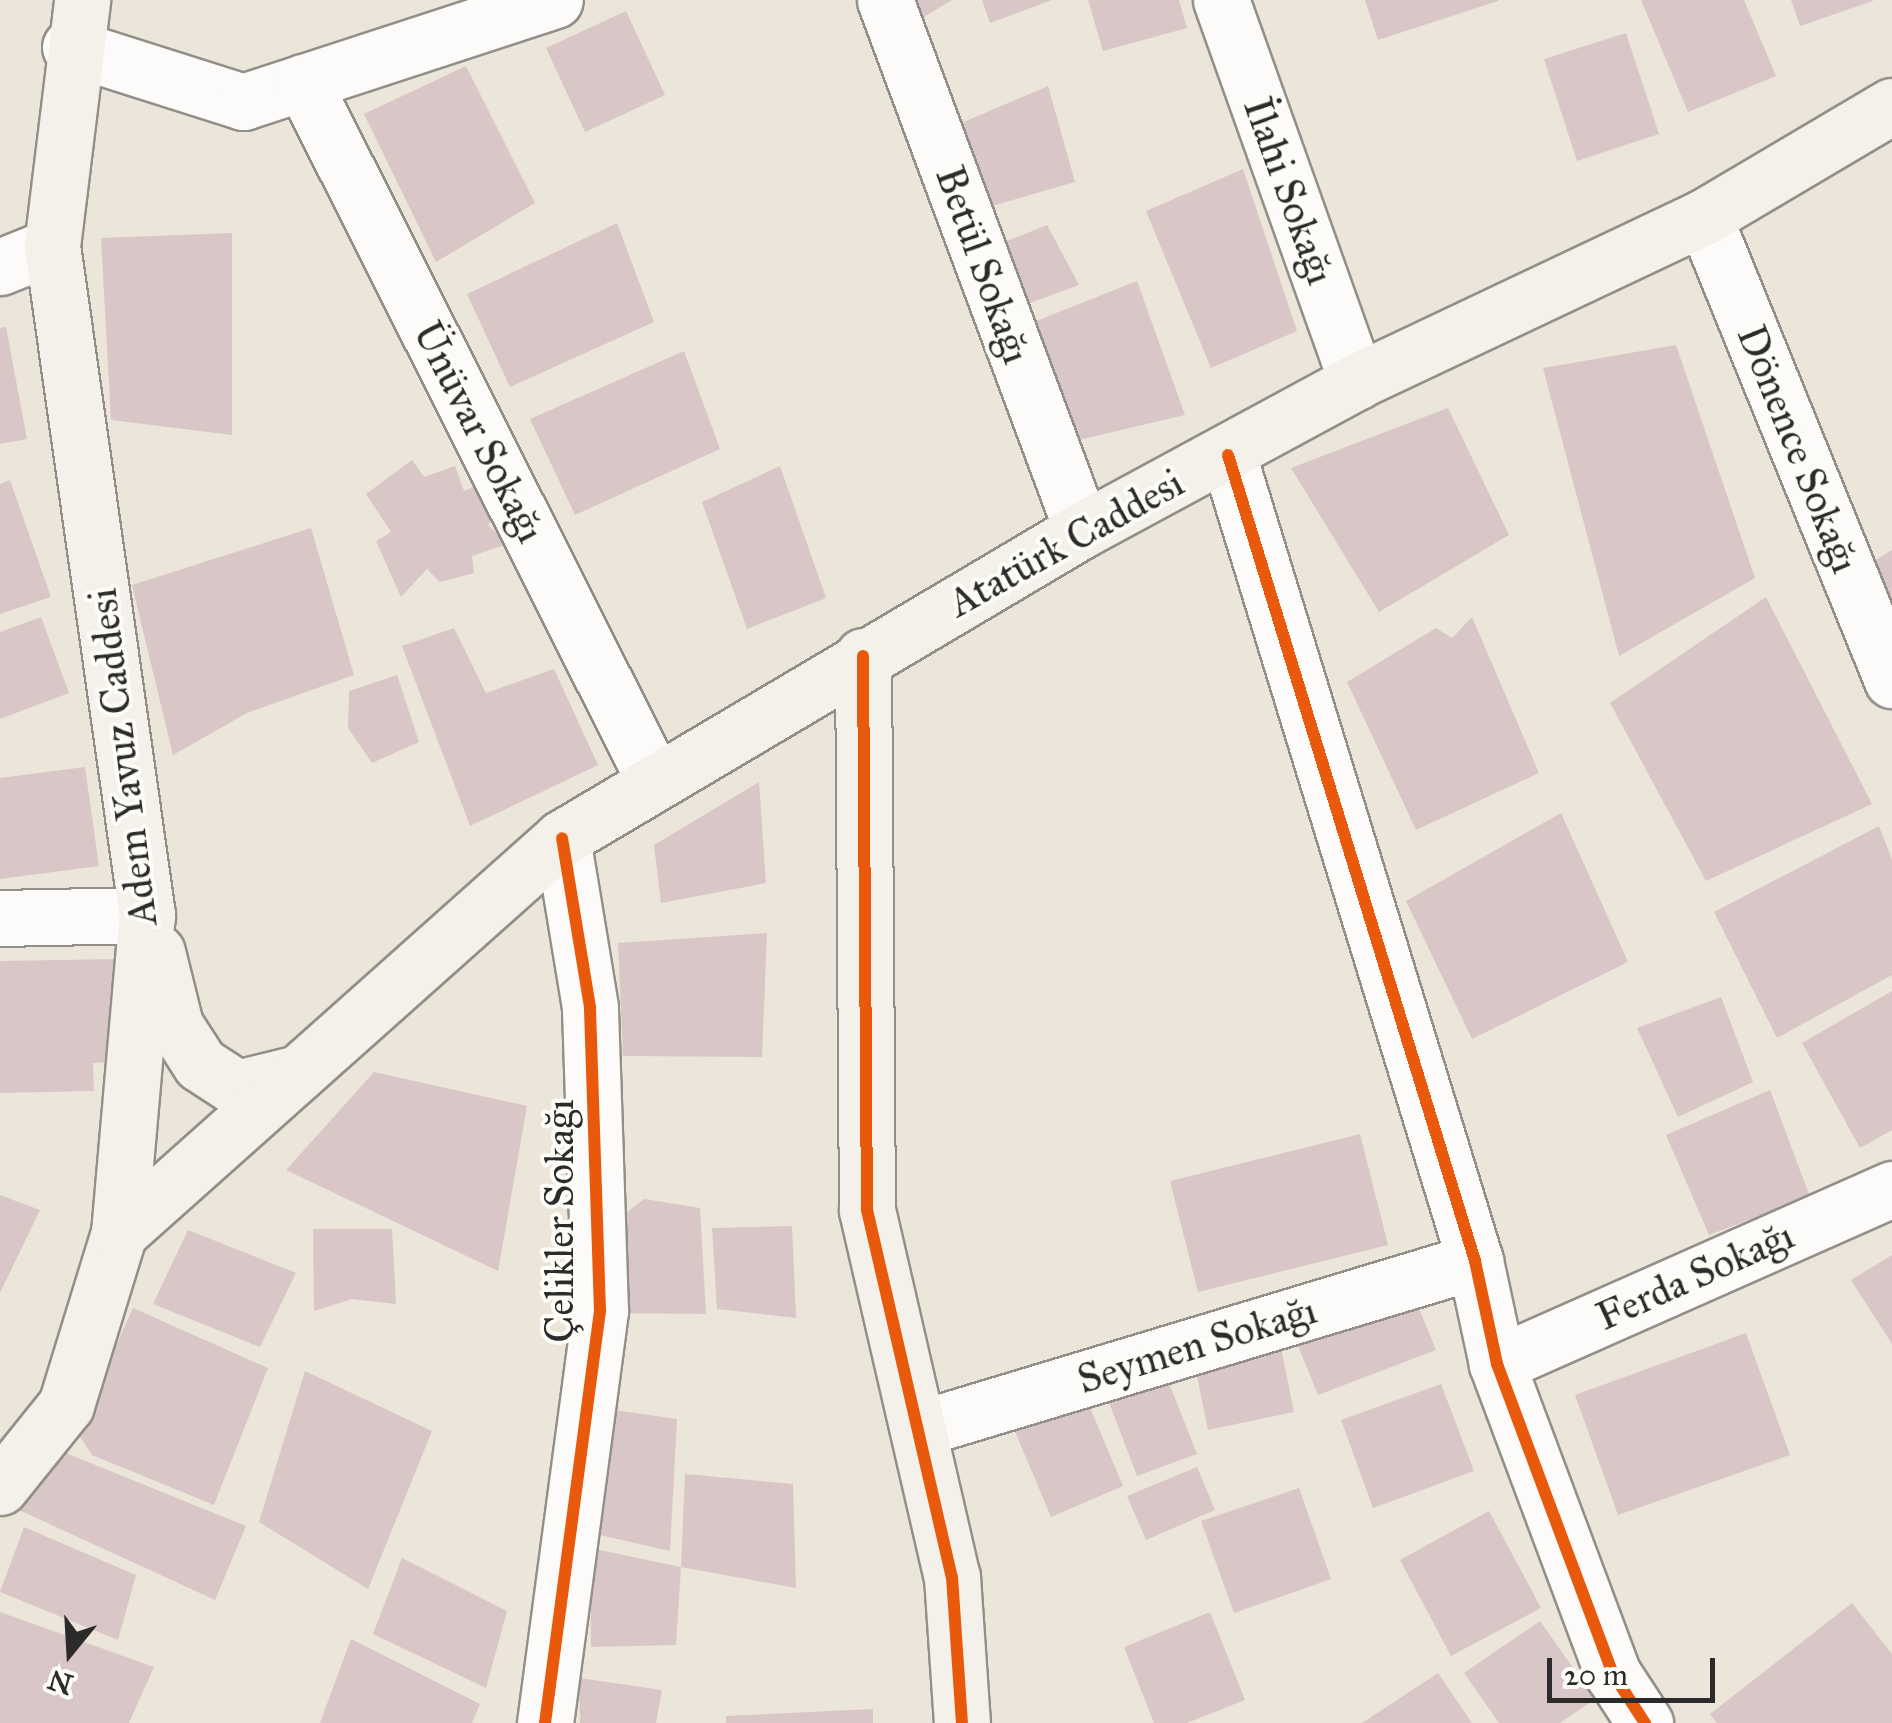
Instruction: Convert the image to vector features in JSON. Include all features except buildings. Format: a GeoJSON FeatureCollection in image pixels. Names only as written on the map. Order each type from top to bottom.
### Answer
{"type":"FeatureCollection","features":[{"type":"Feature","properties":{"kind":"main road","name":"Adem Yavuz Caddesi"},"geometry":{"type":"LineString","coordinates":[[0,1487],[66,1405],[119,1234],[147,915],[52,246],[76,23]]}},
{"type":"Feature","properties":{"kind":"main road","name":"Atatürk Caddesi"},"geometry":{"type":"LineString","coordinates":[[119,1234],[562,838],[863,656],[1082,530],[1228,455],[1357,381],[1704,217],[1892,106]]}},
{"type":"Feature","properties":{"kind":"main road"},"geometry":{"type":"LineString","coordinates":[[863,656],[868,1210],[952,1578],[962,1723]]}},
{"type":"Feature","properties":{"kind":"main road","name":"Atatürk Caddesi"},"geometry":{"type":"LineString","coordinates":[[147,915],[175,1025],[200,1064],[238,1088],[300,1072]]}},
{"type":"Feature","properties":{"kind":"street"},"geometry":{"type":"LineString","coordinates":[[76,23],[243,102],[555,0]]}},
{"type":"Feature","properties":{"kind":"street","name":"Betül Sokağı"},"geometry":{"type":"LineString","coordinates":[[884,0],[1082,530]]}},
{"type":"Feature","properties":{"kind":"street","name":"İlahi Sokağı"},"geometry":{"type":"LineString","coordinates":[[1221,0],[1357,381]]}},
{"type":"Feature","properties":{"kind":"street","name":"Ünüvar Sokağı"},"geometry":{"type":"LineString","coordinates":[[303,82],[655,782]]}},
{"type":"Feature","properties":{"kind":"street","name":"Dönence Sokağı"},"geometry":{"type":"LineString","coordinates":[[1704,217],[1892,680]]}},
{"type":"Feature","properties":{"kind":"street"},"geometry":{"type":"LineString","coordinates":[[0,268],[52,246]]}},
{"type":"Feature","properties":{"kind":"street"},"geometry":{"type":"LineString","coordinates":[[1228,455],[1475,1260],[1498,1364],[1613,1674],[1646,1723]]}},
{"type":"Feature","properties":{"kind":"street","name":"Çelikler Sokağı"},"geometry":{"type":"LineString","coordinates":[[545,1723],[600,1312],[590,1007],[562,838]]}},
{"type":"Feature","properties":{"kind":"street"},"geometry":{"type":"LineString","coordinates":[[0,918],[147,915]]}},
{"type":"Feature","properties":{"kind":"street","name":"Ferda Sokağı"},"geometry":{"type":"LineString","coordinates":[[1498,1364],[1892,1189]]}},
{"type":"Feature","properties":{"kind":"street","name":"Seymen Sokağı"},"geometry":{"type":"LineString","coordinates":[[918,1428],[1475,1260]]}},
{"type":"Feature","properties":{"kind":"cycle path"},"geometry":{"type":"LineString","coordinates":[[1228,455],[1475,1261],[1497,1364],[1613,1674],[1645,1723]]}},
{"type":"Feature","properties":{"kind":"cycle path"},"geometry":{"type":"LineString","coordinates":[[863,656],[867,1210],[952,1577],[962,1723]]}},
{"type":"Feature","properties":{"kind":"cycle path"},"geometry":{"type":"LineString","coordinates":[[545,1723],[600,1311],[590,1007],[562,838]]}}]}
